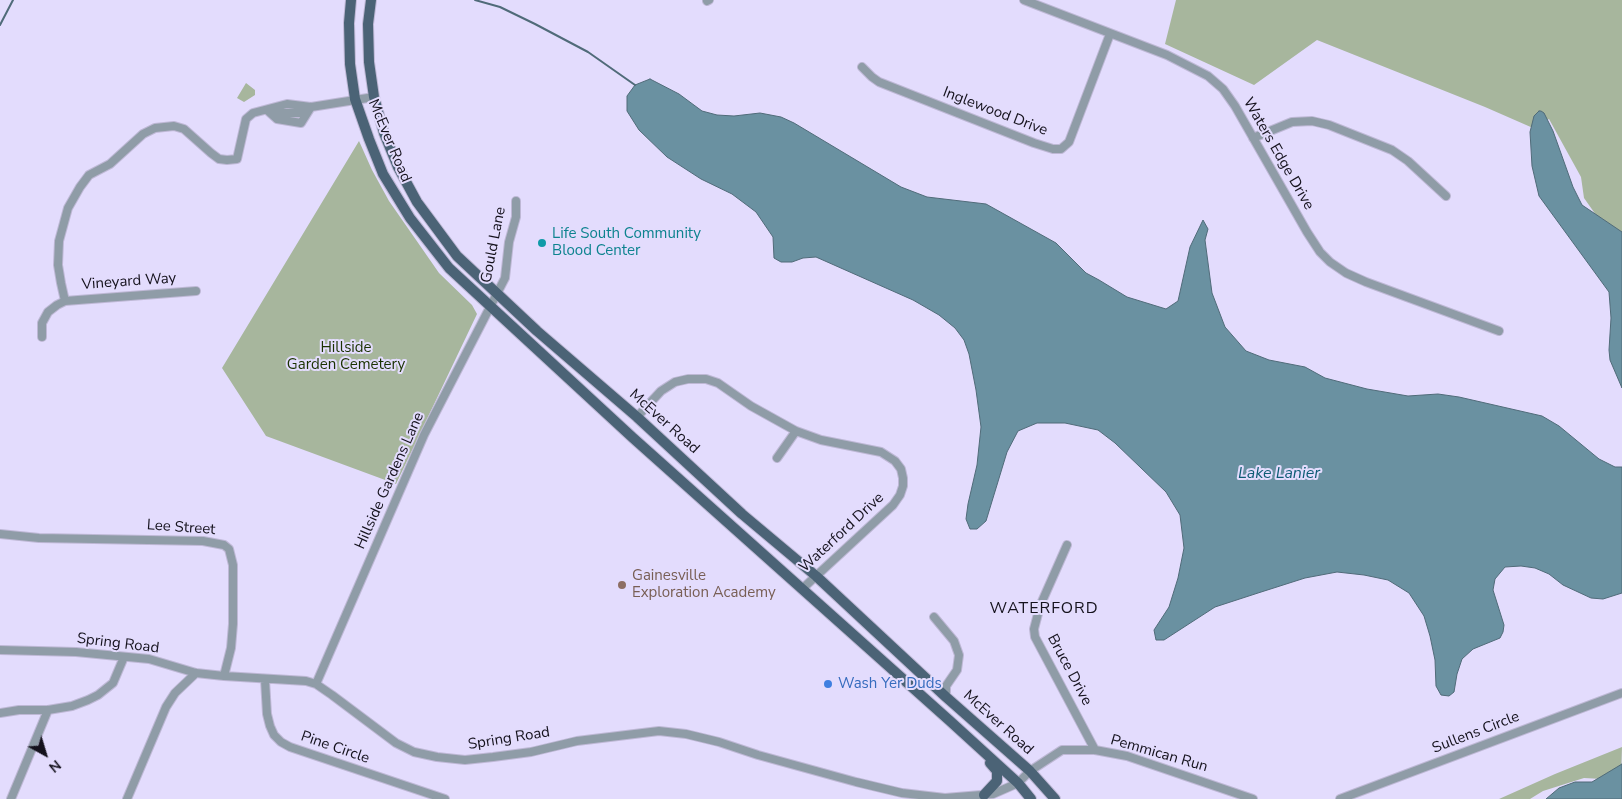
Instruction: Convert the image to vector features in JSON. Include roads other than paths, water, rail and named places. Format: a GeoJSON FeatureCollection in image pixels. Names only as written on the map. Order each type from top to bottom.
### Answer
{"type":"FeatureCollection","features":[{"type":"Feature","properties":{"kind":"main road","name":"McEver Road"},"geometry":{"type":"LineString","coordinates":[[352,0],[349,23],[350,64],[355,99],[384,174],[410,218],[448,268],[492,306],[632,437],[950,721],[1018,783],[1031,799]]}},
{"type":"Feature","properties":{"kind":"main road","name":"McEver Road"},"geometry":{"type":"LineString","coordinates":[[370,0],[368,24],[369,62],[374,97],[384,133],[398,167],[417,202],[457,256],[537,331],[637,417],[742,514],[816,576],[1030,772],[1056,799]]}},
{"type":"Feature","properties":{"kind":"main road"},"geometry":{"type":"LineString","coordinates":[[950,721],[956,731],[989,761],[997,771],[996,781],[984,795]]}},
{"type":"Feature","properties":{"kind":"street","name":"Waters Edge Drive"},"geometry":{"type":"LineString","coordinates":[[1024,0],[1167,55],[1208,76],[1223,89],[1307,232],[1320,252],[1330,262],[1346,273],[1366,282],[1500,331]]}},
{"type":"Feature","properties":{"kind":"street","name":"Inglewood Drive"},"geometry":{"type":"LineString","coordinates":[[862,67],[879,82],[1034,143],[1053,149],[1061,149],[1068,142],[1110,34]]}},
{"type":"Feature","properties":{"kind":"street"},"geometry":{"type":"LineString","coordinates":[[266,110],[283,113],[309,110],[355,99],[374,97]]}},
{"type":"Feature","properties":{"kind":"street"},"geometry":{"type":"LineString","coordinates":[[266,110],[277,119],[300,123],[309,110]]}},
{"type":"Feature","properties":{"kind":"street","name":"Vineyard Way"},"geometry":{"type":"LineString","coordinates":[[66,301],[58,265],[59,241],[68,208],[89,175],[110,164],[143,134],[154,128],[174,126],[184,129],[219,159],[237,159],[246,119],[253,112],[266,110]]}},
{"type":"Feature","properties":{"kind":"street"},"geometry":{"type":"LineString","coordinates":[[1253,138],[1292,122],[1312,122],[1329,125],[1392,150],[1408,161],[1446,196]]}},
{"type":"Feature","properties":{"kind":"street","name":"Gould Lane"},"geometry":{"type":"LineString","coordinates":[[498,293],[505,278],[510,237],[516,217],[516,201]]}},
{"type":"Feature","properties":{"kind":"street","name":"Vineyard Way"},"geometry":{"type":"LineString","coordinates":[[42,337],[42,323],[48,312],[66,301],[196,291]]}},
{"type":"Feature","properties":{"kind":"street","name":"Hillside Gardens Lane"},"geometry":{"type":"LineString","coordinates":[[316,684],[424,435],[498,293]]}},
{"type":"Feature","properties":{"kind":"street","name":"Waterford Drive"},"geometry":{"type":"LineString","coordinates":[[637,417],[662,391],[675,382],[688,379],[706,379],[718,383],[751,406],[796,431],[821,440],[881,452],[895,461],[901,469],[903,486],[900,495],[893,505],[802,590]]}},
{"type":"Feature","properties":{"kind":"street"},"geometry":{"type":"LineString","coordinates":[[777,458],[796,431]]}},
{"type":"Feature","properties":{"kind":"street","name":"Lee Street"},"geometry":{"type":"LineString","coordinates":[[0,534],[39,538],[203,541],[224,545],[229,549],[233,564],[233,624],[231,648],[224,676]]}},
{"type":"Feature","properties":{"kind":"street","name":"Bruce Drive"},"geometry":{"type":"LineString","coordinates":[[1067,545],[1040,606],[1034,630],[1035,637],[1095,750]]}},
{"type":"Feature","properties":{"kind":"street"},"geometry":{"type":"LineString","coordinates":[[934,617],[954,641],[959,655],[957,670],[946,686],[946,697]]}},
{"type":"Feature","properties":{"kind":"street","name":"Spring Road"},"geometry":{"type":"LineString","coordinates":[[0,650],[76,652],[124,657],[149,660],[196,673],[316,684],[396,743],[414,752],[437,757],[465,760],[494,758],[531,752],[577,741],[659,731],[686,734],[719,742],[758,755],[902,793],[946,798],[993,794],[1018,783],[1030,772]]}},
{"type":"Feature","properties":{"kind":"street"},"geometry":{"type":"LineString","coordinates":[[0,713],[20,710],[48,710],[72,706],[98,695],[112,683],[124,657]]}},
{"type":"Feature","properties":{"kind":"street"},"geometry":{"type":"LineString","coordinates":[[127,799],[166,707],[175,693],[196,673]]}},
{"type":"Feature","properties":{"kind":"street","name":"Pine Circle"},"geometry":{"type":"LineString","coordinates":[[265,680],[267,714],[274,735],[281,742],[290,747],[445,799]]}},
{"type":"Feature","properties":{"kind":"street","name":"Sullens Circle"},"geometry":{"type":"LineString","coordinates":[[1340,799],[1622,693]]}},
{"type":"Feature","properties":{"kind":"street"},"geometry":{"type":"LineString","coordinates":[[11,799],[48,710]]}},
{"type":"Feature","properties":{"kind":"street","name":"Pemmican Run"},"geometry":{"type":"LineString","coordinates":[[1030,772],[1062,750],[1095,750],[1127,756],[1253,799]]}},
{"type":"Feature","properties":{"kind":"water","name":"Lake Lanier"},"geometry":{"type":"Polygon","coordinates":[[[650,79],[679,94],[702,111],[717,115],[734,116],[760,113],[781,117],[901,187],[927,197],[986,204],[1056,243],[1086,273],[1127,297],[1166,309],[1178,301],[1190,247],[1203,220],[1208,229],[1205,240],[1212,293],[1225,327],[1246,351],[1269,360],[1305,367],[1325,378],[1367,389],[1408,396],[1438,394],[1459,397],[1542,416],[1559,426],[1599,459],[1615,467],[1622,467],[1622,593],[1603,599],[1591,598],[1563,585],[1549,574],[1535,568],[1521,566],[1505,567],[1495,579],[1493,590],[1504,625],[1503,632],[1500,638],[1473,649],[1462,659],[1454,692],[1449,696],[1441,695],[1436,686],[1435,660],[1430,636],[1424,616],[1409,593],[1388,580],[1364,575],[1337,572],[1305,578],[1215,607],[1164,640],[1156,640],[1154,630],[1169,607],[1178,578],[1184,548],[1180,515],[1166,492],[1115,443],[1098,430],[1065,423],[1037,423],[1018,431],[1007,452],[986,521],[977,529],[970,529],[966,519],[977,465],[981,427],[969,354],[964,340],[955,328],[939,315],[913,300],[816,257],[803,258],[792,262],[781,262],[774,258],[773,237],[756,212],[732,194],[701,179],[667,157],[639,130],[627,111],[627,96],[635,85],[650,79]]]}},
{"type":"Feature","properties":{"kind":"water"},"geometry":{"type":"Polygon","coordinates":[[[1539,111],[1544,113],[1553,131],[1573,187],[1582,205],[1622,232],[1622,388],[1610,360],[1611,318],[1609,292],[1539,196],[1532,166],[1530,132],[1534,116],[1539,111]]]}},
{"type":"Feature","properties":{"kind":"water"},"geometry":{"type":"Polygon","coordinates":[[[1622,764],[1622,799],[1546,799],[1559,788],[1575,782],[1592,782],[1622,764]]]}},
{"type":"Feature","properties":{"kind":"waterway"},"geometry":{"type":"LineString","coordinates":[[0,25],[13,0]]}},
{"type":"Feature","properties":{"kind":"waterway"},"geometry":{"type":"LineString","coordinates":[[475,0],[500,7],[588,52],[635,85]]}},
{"type":"Feature","properties":{"kind":"place","name":"Life South Community Blood Center"},"geometry":{"type":"Point","coordinates":[542,243]}},
{"type":"Feature","properties":{"kind":"place","name":"Gainesville Exploration Academy"},"geometry":{"type":"Point","coordinates":[622,585]}},
{"type":"Feature","properties":{"kind":"place","name":"Wash Yer Duds"},"geometry":{"type":"Point","coordinates":[828,684]}},
{"type":"Feature","properties":{"kind":"district","name":"WATERFORD"},"geometry":{"type":"Point","coordinates":[1044,609]}},
{"type":"Feature","properties":{"kind":"park label","name":"Hillside Garden Cemetery"},"geometry":{"type":"Point","coordinates":[346,356]}}]}
